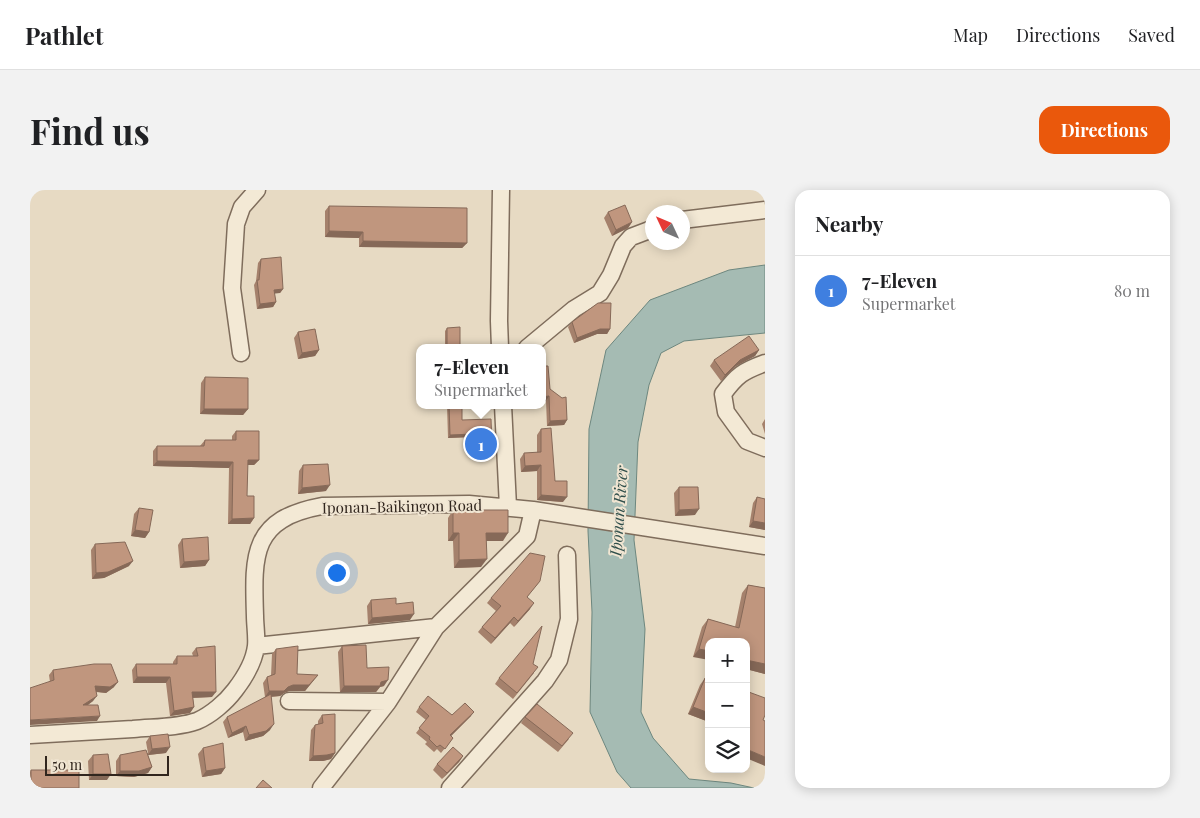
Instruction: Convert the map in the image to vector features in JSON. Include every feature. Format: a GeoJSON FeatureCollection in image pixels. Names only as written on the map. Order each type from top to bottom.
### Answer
{"type":"FeatureCollection","features":[{"type":"Feature","properties":{"kind":"street"},"geometry":{"type":"LineString","coordinates":[[241,353],[232,288],[236,224],[242,207],[257,190]]}},
{"type":"Feature","properties":{"kind":"street"},"geometry":{"type":"LineString","coordinates":[[500,190],[500,344]]}},
{"type":"Feature","properties":{"kind":"street"},"geometry":{"type":"LineString","coordinates":[[690,219],[765,210]]}},
{"type":"Feature","properties":{"kind":"street"},"geometry":{"type":"LineString","coordinates":[[532,344],[574,309],[600,293],[623,246],[631,237],[645,231]]}},
{"type":"Feature","properties":{"kind":"street"},"geometry":{"type":"LineString","coordinates":[[765,363],[750,368],[734,378],[723,394],[726,412],[742,435],[747,441],[765,448]]}},
{"type":"Feature","properties":{"kind":"street"},"geometry":{"type":"LineString","coordinates":[[503,409],[508,507]]}},
{"type":"Feature","properties":{"kind":"street","name":"Iponan-Baikingon Road"},"geometry":{"type":"LineString","coordinates":[[30,735],[172,726],[197,721],[213,712],[231,696],[250,668],[256,646],[254,575],[255,560],[260,545],[267,532],[280,520],[296,512],[322,506],[469,504],[533,510],[765,546]]}},
{"type":"Feature","properties":{"kind":"street"},"geometry":{"type":"LineString","coordinates":[[321,788],[388,702],[436,627],[527,536],[533,510]]}},
{"type":"Feature","properties":{"kind":"street"},"geometry":{"type":"LineString","coordinates":[[450,788],[545,681],[559,660],[568,619],[568,555]]}},
{"type":"Feature","properties":{"kind":"street"},"geometry":{"type":"LineString","coordinates":[[256,646],[436,627]]}},
{"type":"Feature","properties":{"kind":"street"},"geometry":{"type":"LineString","coordinates":[[289,701],[388,702]]}},
{"type":"Feature","properties":{"kind":"water","name":"Iponan River"},"geometry":{"type":"Polygon","coordinates":[[[765,265],[765,333],[684,341],[661,353],[649,385],[638,442],[634,540],[645,629],[641,712],[653,738],[689,779],[731,783],[754,788],[631,788],[617,772],[590,712],[592,612],[588,531],[589,429],[606,350],[650,300],[729,270],[765,265]]]}},
{"type":"Feature","properties":{"kind":"building"},"geometry":{"type":"Polygon","coordinates":[[[625,205],[632,222],[616,230],[608,212],[625,205]]]}},
{"type":"Feature","properties":{"kind":"building"},"geometry":{"type":"Polygon","coordinates":[[[329,206],[467,208],[467,243],[363,241],[363,232],[329,231],[329,206]]]}},
{"type":"Feature","properties":{"kind":"building"},"geometry":{"type":"Polygon","coordinates":[[[281,257],[283,289],[274,290],[276,302],[260,304],[257,280],[259,280],[261,259],[281,257]]]}},
{"type":"Feature","properties":{"kind":"building"},"geometry":{"type":"Polygon","coordinates":[[[598,303],[611,303],[610,329],[600,329],[577,338],[572,322],[598,303]]]}},
{"type":"Feature","properties":{"kind":"building"},"geometry":{"type":"Polygon","coordinates":[[[460,327],[460,344],[447,344],[447,328],[460,327]]]}},
{"type":"Feature","properties":{"kind":"building"},"geometry":{"type":"Polygon","coordinates":[[[315,329],[319,350],[302,353],[298,332],[315,329]]]}},
{"type":"Feature","properties":{"kind":"building"},"geometry":{"type":"Polygon","coordinates":[[[749,336],[759,350],[740,360],[725,375],[714,360],[749,336]]]}},
{"type":"Feature","properties":{"kind":"building"},"geometry":{"type":"Polygon","coordinates":[[[546,366],[548,366],[550,389],[562,398],[566,397],[567,420],[550,421],[549,396],[546,396],[546,366]]]}},
{"type":"Feature","properties":{"kind":"building"},"geometry":{"type":"Polygon","coordinates":[[[205,377],[248,378],[248,409],[204,409],[205,377]]]}},
{"type":"Feature","properties":{"kind":"building"},"geometry":{"type":"Polygon","coordinates":[[[449,409],[462,409],[462,420],[491,419],[492,447],[474,448],[473,434],[450,435],[449,409]]]}},
{"type":"Feature","properties":{"kind":"building"},"geometry":{"type":"Polygon","coordinates":[[[551,428],[555,481],[567,481],[567,497],[541,495],[541,465],[525,466],[524,453],[541,452],[541,429],[551,428]]]}},
{"type":"Feature","properties":{"kind":"building"},"geometry":{"type":"Polygon","coordinates":[[[236,431],[259,431],[259,460],[248,460],[247,496],[254,496],[254,518],[232,519],[233,462],[157,461],[157,446],[204,446],[205,440],[236,440],[236,431]]]}},
{"type":"Feature","properties":{"kind":"building"},"geometry":{"type":"Polygon","coordinates":[[[328,464],[330,485],[302,488],[303,465],[328,464]]]}},
{"type":"Feature","properties":{"kind":"building"},"geometry":{"type":"Polygon","coordinates":[[[679,487],[698,487],[699,509],[679,510],[679,487]]]}},
{"type":"Feature","properties":{"kind":"building"},"geometry":{"type":"Polygon","coordinates":[[[757,497],[765,499],[765,523],[753,521],[757,497]]]}},
{"type":"Feature","properties":{"kind":"building"},"geometry":{"type":"Polygon","coordinates":[[[139,508],[153,510],[149,532],[135,530],[139,508]]]}},
{"type":"Feature","properties":{"kind":"building"},"geometry":{"type":"Polygon","coordinates":[[[453,510],[508,510],[508,533],[486,533],[487,559],[459,560],[459,533],[453,533],[453,510]]]}},
{"type":"Feature","properties":{"kind":"building"},"geometry":{"type":"Polygon","coordinates":[[[208,537],[209,560],[184,562],[182,539],[208,537]]]}},
{"type":"Feature","properties":{"kind":"building"},"geometry":{"type":"Polygon","coordinates":[[[125,542],[133,561],[108,572],[96,573],[95,544],[125,542]]]}},
{"type":"Feature","properties":{"kind":"building"},"geometry":{"type":"Polygon","coordinates":[[[530,553],[545,556],[540,581],[527,597],[534,603],[518,621],[514,617],[495,638],[482,627],[501,606],[491,598],[530,553]]]}},
{"type":"Feature","properties":{"kind":"building"},"geometry":{"type":"Polygon","coordinates":[[[748,585],[765,588],[765,664],[750,661],[750,638],[705,638],[705,650],[699,649],[708,619],[739,628],[748,585]]]}},
{"type":"Feature","properties":{"kind":"building"},"geometry":{"type":"Polygon","coordinates":[[[396,598],[396,604],[413,602],[414,614],[372,618],[371,600],[396,598]]]}},
{"type":"Feature","properties":{"kind":"building"},"geometry":{"type":"Polygon","coordinates":[[[542,626],[533,664],[538,667],[517,693],[499,678],[542,626]]]}},
{"type":"Feature","properties":{"kind":"building"},"geometry":{"type":"Polygon","coordinates":[[[366,645],[367,668],[389,667],[388,680],[381,682],[380,686],[344,686],[342,646],[366,645]]]}},
{"type":"Feature","properties":{"kind":"building"},"geometry":{"type":"Polygon","coordinates":[[[215,646],[216,692],[192,692],[194,707],[174,711],[170,677],[137,677],[136,664],[177,664],[177,656],[198,656],[196,648],[215,646]]]}},
{"type":"Feature","properties":{"kind":"building"},"geometry":{"type":"Polygon","coordinates":[[[298,646],[297,674],[318,675],[309,685],[293,685],[284,691],[269,691],[267,677],[275,674],[276,649],[298,646]]]}},
{"type":"Feature","properties":{"kind":"building"},"geometry":{"type":"Polygon","coordinates":[[[94,664],[111,664],[118,682],[110,687],[95,686],[97,696],[83,705],[98,705],[100,716],[30,720],[30,688],[54,680],[53,670],[94,664]]]}},
{"type":"Feature","properties":{"kind":"building"},"geometry":{"type":"Polygon","coordinates":[[[705,678],[705,712],[693,707],[705,678]]]}},
{"type":"Feature","properties":{"kind":"building"},"geometry":{"type":"Polygon","coordinates":[[[750,692],[765,698],[765,715],[763,720],[765,721],[765,757],[750,751],[750,692]]]}},
{"type":"Feature","properties":{"kind":"building"},"geometry":{"type":"Polygon","coordinates":[[[271,694],[274,724],[266,731],[249,735],[246,726],[232,733],[227,717],[271,694]]]}},
{"type":"Feature","properties":{"kind":"building"},"geometry":{"type":"Polygon","coordinates":[[[428,696],[452,715],[465,703],[474,712],[450,735],[453,738],[445,749],[440,745],[437,747],[429,739],[430,737],[419,728],[429,716],[419,707],[428,696]]]}},
{"type":"Feature","properties":{"kind":"building"},"geometry":{"type":"Polygon","coordinates":[[[537,704],[573,733],[562,746],[525,717],[537,704]]]}},
{"type":"Feature","properties":{"kind":"building"},"geometry":{"type":"Polygon","coordinates":[[[335,714],[335,753],[313,756],[315,725],[323,723],[322,715],[335,714]]]}},
{"type":"Feature","properties":{"kind":"building"},"geometry":{"type":"Polygon","coordinates":[[[168,734],[170,747],[152,749],[150,736],[168,734]]]}},
{"type":"Feature","properties":{"kind":"building"},"geometry":{"type":"Polygon","coordinates":[[[223,743],[225,768],[206,771],[203,748],[223,743]]]}},
{"type":"Feature","properties":{"kind":"building"},"geometry":{"type":"Polygon","coordinates":[[[453,747],[463,756],[447,773],[437,764],[453,747]]]}},
{"type":"Feature","properties":{"kind":"building"},"geometry":{"type":"Polygon","coordinates":[[[146,750],[152,767],[139,771],[120,771],[120,755],[146,750]]]}},
{"type":"Feature","properties":{"kind":"building"},"geometry":{"type":"Polygon","coordinates":[[[108,754],[111,774],[93,774],[93,755],[108,754]]]}},
{"type":"Feature","properties":{"kind":"building"},"geometry":{"type":"Polygon","coordinates":[[[31,770],[79,770],[79,788],[31,788],[31,770]]]}},
{"type":"Feature","properties":{"kind":"building"},"geometry":{"type":"Polygon","coordinates":[[[263,780],[272,788],[256,788],[263,780]]]}},
{"type":"Feature","properties":{"kind":"place","name":"7-Eleven"},"geometry":{"type":"Point","coordinates":[481,444]}}]}
